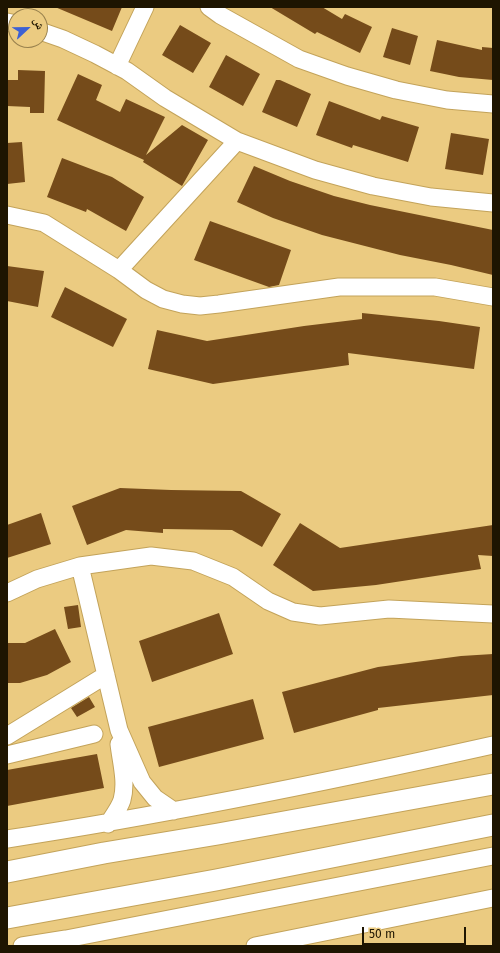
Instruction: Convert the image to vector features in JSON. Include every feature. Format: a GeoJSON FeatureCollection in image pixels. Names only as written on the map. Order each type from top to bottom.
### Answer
{"type":"FeatureCollection","features":[{"type":"Feature","properties":{"kind":"main road"},"geometry":{"type":"LineString","coordinates":[[7,872],[104,853],[218,834],[493,784]]}},
{"type":"Feature","properties":{"kind":"main road"},"geometry":{"type":"LineString","coordinates":[[7,918],[216,880],[493,825]]}},
{"type":"Feature","properties":{"kind":"street"},"geometry":{"type":"LineString","coordinates":[[117,66],[145,7]]}},
{"type":"Feature","properties":{"kind":"street"},"geometry":{"type":"LineString","coordinates":[[208,7],[298,59],[347,76],[396,90],[447,100],[493,104]]}},
{"type":"Feature","properties":{"kind":"street"},"geometry":{"type":"LineString","coordinates":[[48,34],[76,45],[117,66],[165,98],[237,141],[315,170],[373,186],[432,197],[493,203]]}},
{"type":"Feature","properties":{"kind":"street"},"geometry":{"type":"LineString","coordinates":[[119,270],[237,141]]}},
{"type":"Feature","properties":{"kind":"street"},"geometry":{"type":"LineString","coordinates":[[7,215],[44,223],[119,270],[146,290],[163,299],[182,304],[200,306],[339,287],[435,287],[493,297]]}},
{"type":"Feature","properties":{"kind":"street"},"geometry":{"type":"LineString","coordinates":[[7,593],[37,580],[80,566],[151,556],[193,561],[233,577],[268,602],[293,612],[320,616],[389,609],[493,614]]}},
{"type":"Feature","properties":{"kind":"street"},"geometry":{"type":"LineString","coordinates":[[80,566],[119,730],[142,782],[155,798],[174,811]]}},
{"type":"Feature","properties":{"kind":"street"},"geometry":{"type":"LineString","coordinates":[[7,736],[106,676]]}},
{"type":"Feature","properties":{"kind":"street"},"geometry":{"type":"LineString","coordinates":[[108,824],[118,808],[124,792],[119,746],[119,730]]}},
{"type":"Feature","properties":{"kind":"street"},"geometry":{"type":"LineString","coordinates":[[7,755],[94,734]]}},
{"type":"Feature","properties":{"kind":"street"},"geometry":{"type":"LineString","coordinates":[[7,839],[108,824],[400,766],[493,745]]}},
{"type":"Feature","properties":{"kind":"street"},"geometry":{"type":"LineString","coordinates":[[22,946],[66,940],[493,856]]}},
{"type":"Feature","properties":{"kind":"street"},"geometry":{"type":"LineString","coordinates":[[255,946],[493,898]]}},
{"type":"Feature","properties":{"kind":"building"},"geometry":{"type":"Polygon","coordinates":[[[55,7],[122,7],[112,31],[55,7]]]}},
{"type":"Feature","properties":{"kind":"building"},"geometry":{"type":"Polygon","coordinates":[[[270,7],[322,7],[342,19],[345,14],[372,27],[360,53],[317,32],[315,34],[270,7]]]}},
{"type":"Feature","properties":{"kind":"building"},"geometry":{"type":"Polygon","coordinates":[[[180,25],[211,43],[193,73],[162,55],[180,25]]]}},
{"type":"Feature","properties":{"kind":"building"},"geometry":{"type":"Polygon","coordinates":[[[392,28],[418,36],[410,65],[383,57],[392,28]]]}},
{"type":"Feature","properties":{"kind":"building"},"geometry":{"type":"Polygon","coordinates":[[[437,40],[482,50],[482,47],[493,48],[493,80],[459,77],[430,71],[437,40]]]}},
{"type":"Feature","properties":{"kind":"building"},"geometry":{"type":"Polygon","coordinates":[[[226,55],[260,74],[243,106],[209,87],[226,55]]]}},
{"type":"Feature","properties":{"kind":"building"},"geometry":{"type":"Polygon","coordinates":[[[18,70],[45,71],[44,113],[30,113],[30,107],[7,106],[7,80],[18,80],[18,70]]]}},
{"type":"Feature","properties":{"kind":"building"},"geometry":{"type":"Polygon","coordinates":[[[78,74],[102,85],[96,100],[120,112],[126,99],[165,117],[146,155],[182,125],[208,140],[182,186],[143,162],[144,160],[57,120],[78,74]]]}},
{"type":"Feature","properties":{"kind":"building"},"geometry":{"type":"Polygon","coordinates":[[[276,80],[280,80],[311,94],[297,127],[262,112],[276,80]]]}},
{"type":"Feature","properties":{"kind":"building"},"geometry":{"type":"Polygon","coordinates":[[[329,101],[380,120],[382,116],[419,127],[408,162],[353,145],[352,148],[316,135],[329,101]]]}},
{"type":"Feature","properties":{"kind":"building"},"geometry":{"type":"Polygon","coordinates":[[[451,133],[489,139],[483,175],[445,169],[451,133]]]}},
{"type":"Feature","properties":{"kind":"building"},"geometry":{"type":"Polygon","coordinates":[[[22,142],[25,182],[7,184],[7,143],[22,142]]]}},
{"type":"Feature","properties":{"kind":"building"},"geometry":{"type":"Polygon","coordinates":[[[62,158],[112,177],[144,197],[126,231],[87,209],[86,212],[47,197],[62,158]]]}},
{"type":"Feature","properties":{"kind":"building"},"geometry":{"type":"Polygon","coordinates":[[[254,166],[290,181],[334,196],[370,205],[493,230],[493,275],[400,255],[322,235],[273,218],[237,202],[254,166]]]}},
{"type":"Feature","properties":{"kind":"building"},"geometry":{"type":"Polygon","coordinates":[[[210,221],[291,250],[279,285],[269,287],[194,260],[210,221]]]}},
{"type":"Feature","properties":{"kind":"building"},"geometry":{"type":"Polygon","coordinates":[[[7,266],[44,271],[38,307],[7,301],[7,266]]]}},
{"type":"Feature","properties":{"kind":"building"},"geometry":{"type":"Polygon","coordinates":[[[65,287],[127,319],[113,347],[51,317],[65,287]]]}},
{"type":"Feature","properties":{"kind":"building"},"geometry":{"type":"Polygon","coordinates":[[[362,313],[480,327],[474,369],[348,353],[349,365],[213,384],[148,369],[157,330],[207,341],[304,326],[362,319],[362,313]]]}},
{"type":"Feature","properties":{"kind":"building"},"geometry":{"type":"Polygon","coordinates":[[[120,488],[241,491],[281,514],[262,547],[232,530],[163,529],[163,533],[126,530],[87,545],[72,506],[120,488]]]}},
{"type":"Feature","properties":{"kind":"building"},"geometry":{"type":"Polygon","coordinates":[[[41,513],[51,544],[7,558],[7,525],[41,513]]]}},
{"type":"Feature","properties":{"kind":"building"},"geometry":{"type":"Polygon","coordinates":[[[300,523],[340,548],[493,525],[493,556],[478,555],[481,569],[376,585],[313,591],[273,565],[300,523]]]}},
{"type":"Feature","properties":{"kind":"building"},"geometry":{"type":"Polygon","coordinates":[[[78,605],[81,627],[68,629],[64,607],[78,605]]]}},
{"type":"Feature","properties":{"kind":"building"},"geometry":{"type":"Polygon","coordinates":[[[219,613],[233,654],[152,682],[139,641],[219,613]]]}},
{"type":"Feature","properties":{"kind":"building"},"geometry":{"type":"Polygon","coordinates":[[[55,629],[71,662],[47,675],[20,683],[7,683],[7,643],[25,643],[55,629]]]}},
{"type":"Feature","properties":{"kind":"building"},"geometry":{"type":"Polygon","coordinates":[[[493,654],[493,695],[378,708],[378,710],[294,733],[282,692],[378,667],[461,656],[493,654]]]}},
{"type":"Feature","properties":{"kind":"building"},"geometry":{"type":"Polygon","coordinates":[[[89,697],[95,707],[77,717],[71,708],[89,697]]]}},
{"type":"Feature","properties":{"kind":"building"},"geometry":{"type":"Polygon","coordinates":[[[253,699],[264,739],[159,767],[148,727],[253,699]]]}},
{"type":"Feature","properties":{"kind":"building"},"geometry":{"type":"Polygon","coordinates":[[[97,754],[104,788],[7,806],[7,770],[97,754]]]}}]}
